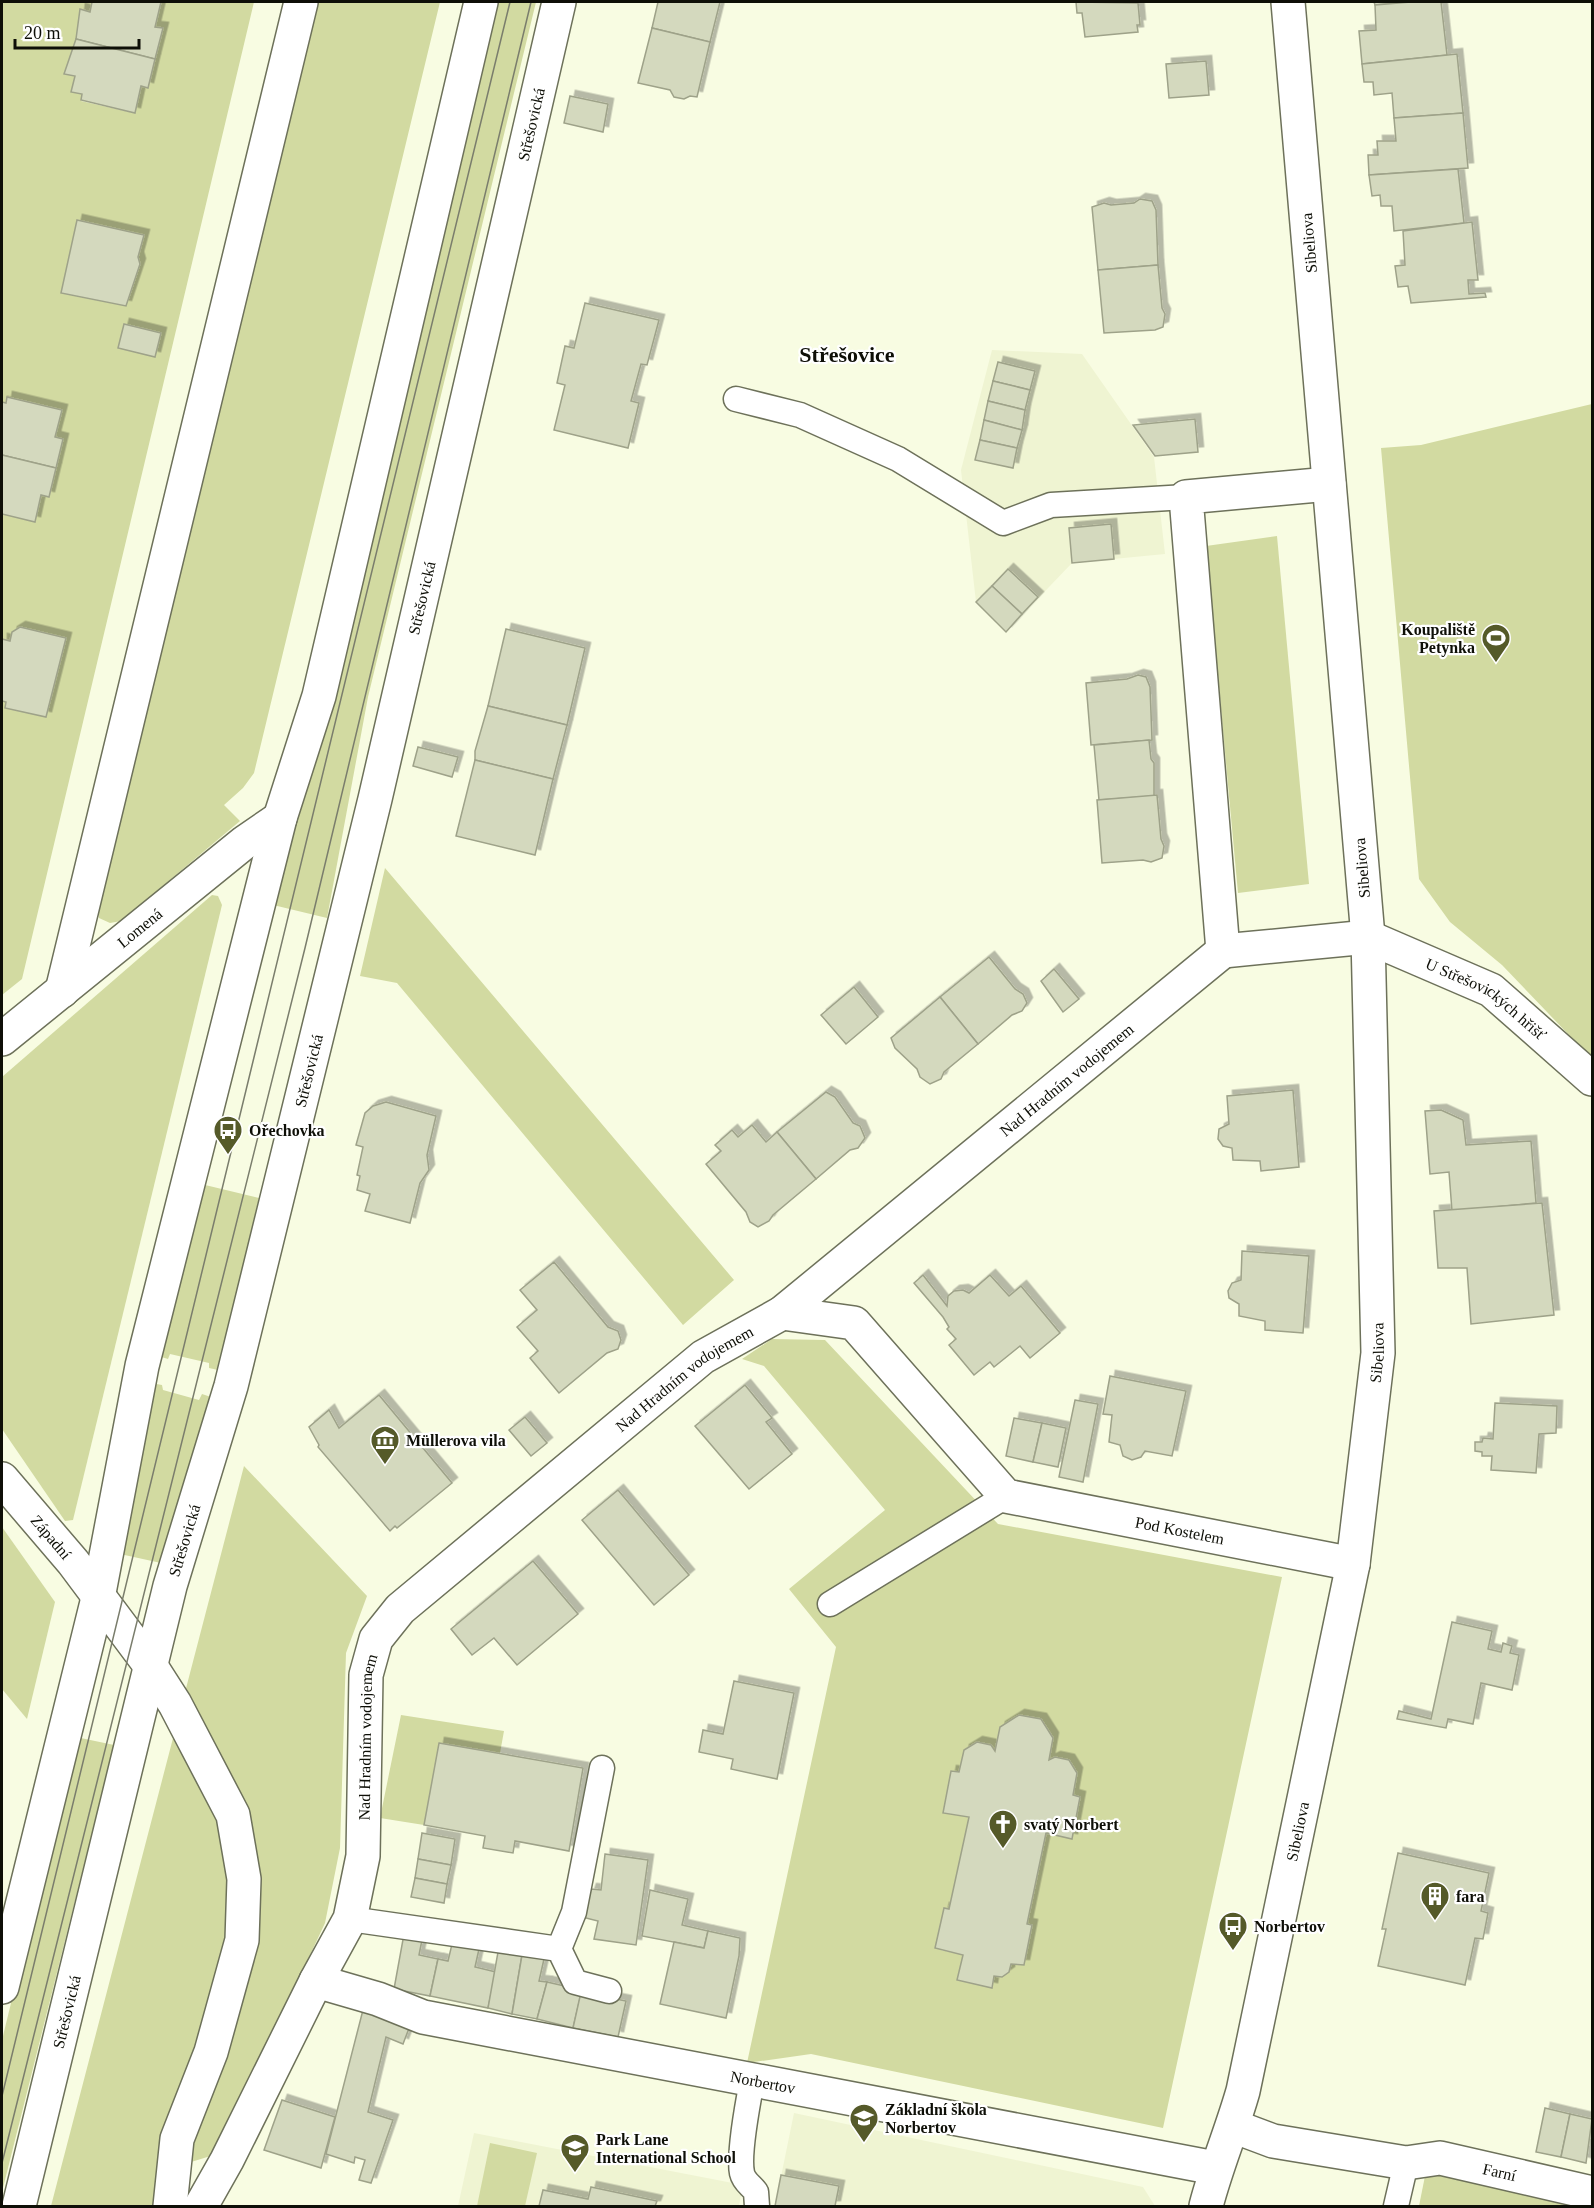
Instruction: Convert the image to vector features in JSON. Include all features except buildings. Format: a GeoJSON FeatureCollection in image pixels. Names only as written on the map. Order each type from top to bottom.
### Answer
{"type":"FeatureCollection","features":[{"type":"Feature","properties":{"kind":"street"},"geometry":{"type":"LineString","coordinates":[[62,992],[301,2]]}},
{"type":"Feature","properties":{"kind":"street"},"geometry":{"type":"LineString","coordinates":[[2,1987],[98,1598],[142,1366],[280,818],[319,696],[481,2]]}},
{"type":"Feature","properties":{"kind":"street","name":"Střešovická"},"geometry":{"type":"LineString","coordinates":[[19,2206],[170,1586],[234,1375],[375,799],[559,2]]}},
{"type":"Feature","properties":{"kind":"street","name":"Sibeliova"},"geometry":{"type":"LineString","coordinates":[[1206,2206],[1215,2168],[1233,2126],[1243,2091],[1353,1564],[1378,1353],[1368,937],[1288,2]]}},
{"type":"Feature","properties":{"kind":"street"},"geometry":{"type":"LineString","coordinates":[[1329,484],[1186,497],[1223,951],[1368,937]]}},
{"type":"Feature","properties":{"kind":"street","name":"Lomená"},"geometry":{"type":"LineString","coordinates":[[2,1039],[246,842],[280,818]]}},
{"type":"Feature","properties":{"kind":"street","name":"U Střešovických hřišť"},"geometry":{"type":"LineString","coordinates":[[1368,937],[1491,990],[1593,1079]]}},
{"type":"Feature","properties":{"kind":"street","name":"Nad Hradním vodojemem"},"geometry":{"type":"LineString","coordinates":[[201,2206],[227,2160],[316,1981],[350,1920],[363,1856],[366,1675],[376,1639],[400,1609],[702,1357],[782,1313],[1223,951]]}},
{"type":"Feature","properties":{"kind":"street"},"geometry":{"type":"LineString","coordinates":[[782,1313],[855,1323],[1006,1496]]}},
{"type":"Feature","properties":{"kind":"street","name":"Západní"},"geometry":{"type":"LineString","coordinates":[[2,1479],[73,1562],[150,1665]]}},
{"type":"Feature","properties":{"kind":"street","name":"Pod Kostelem"},"geometry":{"type":"LineString","coordinates":[[1006,1496],[1353,1564]]}},
{"type":"Feature","properties":{"kind":"street"},"geometry":{"type":"LineString","coordinates":[[150,1665],[175,1704],[233,1815],[244,1879],[242,1940],[211,2052],[177,2139],[170,2206]]}},
{"type":"Feature","properties":{"kind":"street","name":"Norbertov"},"geometry":{"type":"LineString","coordinates":[[316,1981],[378,1999],[423,2017],[652,2059],[753,2082],[829,2092],[1215,2168]]}},
{"type":"Feature","properties":{"kind":"street","name":"Farní"},"geometry":{"type":"LineString","coordinates":[[1233,2126],[1273,2141],[1406,2163],[1440,2158],[1593,2193]]}},
{"type":"Feature","properties":{"kind":"lane"},"geometry":{"type":"LineString","coordinates":[[736,399],[800,415],[898,459],[1003,523],[1051,505],[1186,497]]}},
{"type":"Feature","properties":{"kind":"lane"},"geometry":{"type":"LineString","coordinates":[[830,1604],[1006,1496]]}},
{"type":"Feature","properties":{"kind":"lane"},"geometry":{"type":"LineString","coordinates":[[602,1768],[574,1912],[559,1949],[575,1982],[609,1991]]}},
{"type":"Feature","properties":{"kind":"lane"},"geometry":{"type":"LineString","coordinates":[[350,1920],[559,1949]]}},
{"type":"Feature","properties":{"kind":"lane"},"geometry":{"type":"LineString","coordinates":[[753,2082],[748,2102],[742,2171],[747,2183],[756,2192],[757,2206]]}},
{"type":"Feature","properties":{"kind":"lane"},"geometry":{"type":"LineString","coordinates":[[1396,2206],[1406,2163]]}},
{"type":"Feature","properties":{"kind":"shaded area"},"geometry":{"type":"Polygon","coordinates":[[[992,350],[1082,354],[1154,457],[1165,554],[1072,563],[1006,632],[976,602],[961,470],[992,350]]]}},
{"type":"Feature","properties":{"kind":"shaded area","name":"Základní škola Norbertov"},"geometry":{"type":"Polygon","coordinates":[[[794,2113],[1143,2187],[1155,2206],[775,2206],[794,2113]]]}},
{"type":"Feature","properties":{"kind":"shaded area","name":"Park Lane International School"},"geometry":{"type":"Polygon","coordinates":[[[474,2133],[743,2185],[739,2206],[458,2206],[474,2133]]]}},
{"type":"Feature","properties":{"kind":"green space"},"geometry":{"type":"Polygon","coordinates":[[[2,2],[92,2],[90,12],[80,10],[76,39],[64,74],[75,76],[72,92],[82,94],[81,101],[134,113],[141,86],[148,88],[162,28],[155,27],[161,2],[254,2],[22,979],[2,995],[2,701],[6,702],[6,708],[46,716],[66,638],[20,627],[12,632],[10,641],[2,639],[2,514],[35,522],[41,495],[49,496],[63,439],[55,437],[62,410],[8,397],[6,403],[2,402],[2,2]],[[77,220],[61,293],[126,306],[139,265],[138,257],[144,235],[77,220]],[[124,324],[155,357],[161,333],[124,324]]]}},
{"type":"Feature","properties":{"kind":"green space"},"geometry":{"type":"Polygon","coordinates":[[[317,2],[440,2],[254,773],[243,788],[224,805],[240,821],[121,921],[110,923],[99,918],[97,909],[317,2]]]}},
{"type":"Feature","properties":{"kind":"green space"},"geometry":{"type":"Polygon","coordinates":[[[496,2],[536,2],[368,697],[327,918],[269,904],[496,2]]]}},
{"type":"Feature","properties":{"kind":"green space","name":"Koupaliště Petynka"},"geometry":{"type":"Polygon","coordinates":[[[1592,404],[1592,1059],[1502,965],[1450,922],[1419,879],[1381,448],[1421,445],[1592,404]]]}},
{"type":"Feature","properties":{"kind":"green space"},"geometry":{"type":"Polygon","coordinates":[[[1277,536],[1309,884],[1238,893],[1206,546],[1277,536]]]}},
{"type":"Feature","properties":{"kind":"green space"},"geometry":{"type":"Polygon","coordinates":[[[385,868],[734,1280],[683,1325],[397,983],[360,976],[385,868]]]}},
{"type":"Feature","properties":{"kind":"green space"},"geometry":{"type":"Polygon","coordinates":[[[212,895],[218,896],[222,905],[73,1520],[65,1521],[2,1429],[2,1077],[212,895]]]}},
{"type":"Feature","properties":{"kind":"green space"},"geometry":{"type":"Polygon","coordinates":[[[201,1184],[259,1198],[218,1370],[209,1368],[209,1363],[170,1354],[168,1359],[158,1356],[201,1184]]]}},
{"type":"Feature","properties":{"kind":"green space"},"geometry":{"type":"Polygon","coordinates":[[[772,1339],[825,1340],[998,1524],[1282,1577],[1163,2128],[811,2054],[747,2063],[836,1647],[789,1589],[885,1510],[764,1366],[742,1359],[772,1339]],[[1019,1715],[1000,1727],[995,1751],[991,1745],[976,1742],[964,1750],[959,1772],[951,1771],[943,1813],[969,1817],[949,1909],[944,1908],[941,1950],[963,1955],[957,1980],[992,1988],[994,1976],[1002,1977],[1009,1972],[1011,1964],[1024,1965],[1032,1926],[1027,1924],[1046,1833],[1072,1838],[1080,1797],[1073,1795],[1077,1773],[1069,1760],[1049,1760],[1053,1738],[1041,1719],[1019,1715]]]}},
{"type":"Feature","properties":{"kind":"green space"},"geometry":{"type":"Polygon","coordinates":[[[151,1383],[162,1385],[163,1390],[199,1400],[202,1394],[214,1398],[161,1563],[120,1554],[151,1383]]]}},
{"type":"Feature","properties":{"kind":"green space"},"geometry":{"type":"Polygon","coordinates":[[[244,1466],[367,1596],[346,1653],[340,1848],[325,1923],[217,2154],[162,2171],[154,2206],[51,2206],[244,1466]]]}},
{"type":"Feature","properties":{"kind":"green space"},"geometry":{"type":"Polygon","coordinates":[[[2,1527],[55,1602],[27,1719],[2,1689],[2,1527]]]}},
{"type":"Feature","properties":{"kind":"green space"},"geometry":{"type":"Polygon","coordinates":[[[401,1715],[504,1731],[500,1753],[439,1743],[424,1825],[380,1818],[401,1715]]]}},
{"type":"Feature","properties":{"kind":"green space"},"geometry":{"type":"Polygon","coordinates":[[[76,1737],[114,1745],[2,2192],[2,2040],[76,1737]]]}},
{"type":"Feature","properties":{"kind":"green space"},"geometry":{"type":"Polygon","coordinates":[[[490,2143],[537,2153],[525,2206],[477,2206],[490,2143]]]}},
{"type":"Feature","properties":{"kind":"green space"},"geometry":{"type":"Polygon","coordinates":[[[1426,2171],[1570,2206],[1419,2206],[1426,2171]]]}},
{"type":"Feature","properties":{"kind":"tram line"},"geometry":{"type":"LineString","coordinates":[[2,2096],[510,2]]}},
{"type":"Feature","properties":{"kind":"tram line"},"geometry":{"type":"LineString","coordinates":[[2,2163],[305,948],[531,2]]}},
{"type":"Feature","properties":{"kind":"place","name":"Koupaliště Petynka"},"geometry":{"type":"Point","coordinates":[1496,664]}},
{"type":"Feature","properties":{"kind":"place","name":"Ořechovka"},"geometry":{"type":"Point","coordinates":[228,1156]}},
{"type":"Feature","properties":{"kind":"place","name":"Müllerova vila"},"geometry":{"type":"Point","coordinates":[385,1466]}},
{"type":"Feature","properties":{"kind":"place","name":"svatý Norbert"},"geometry":{"type":"Point","coordinates":[1003,1850]}},
{"type":"Feature","properties":{"kind":"place","name":"fara"},"geometry":{"type":"Point","coordinates":[1435,1922]}},
{"type":"Feature","properties":{"kind":"place","name":"Norbertov"},"geometry":{"type":"Point","coordinates":[1233,1952]}},
{"type":"Feature","properties":{"kind":"place","name":"Základní škola Norbertov"},"geometry":{"type":"Point","coordinates":[864,2144]}},
{"type":"Feature","properties":{"kind":"place","name":"Park Lane International School"},"geometry":{"type":"Point","coordinates":[575,2174]}},
{"type":"Feature","properties":{"kind":"district","name":"Střešovice"},"geometry":{"type":"Point","coordinates":[847,354]}}]}
